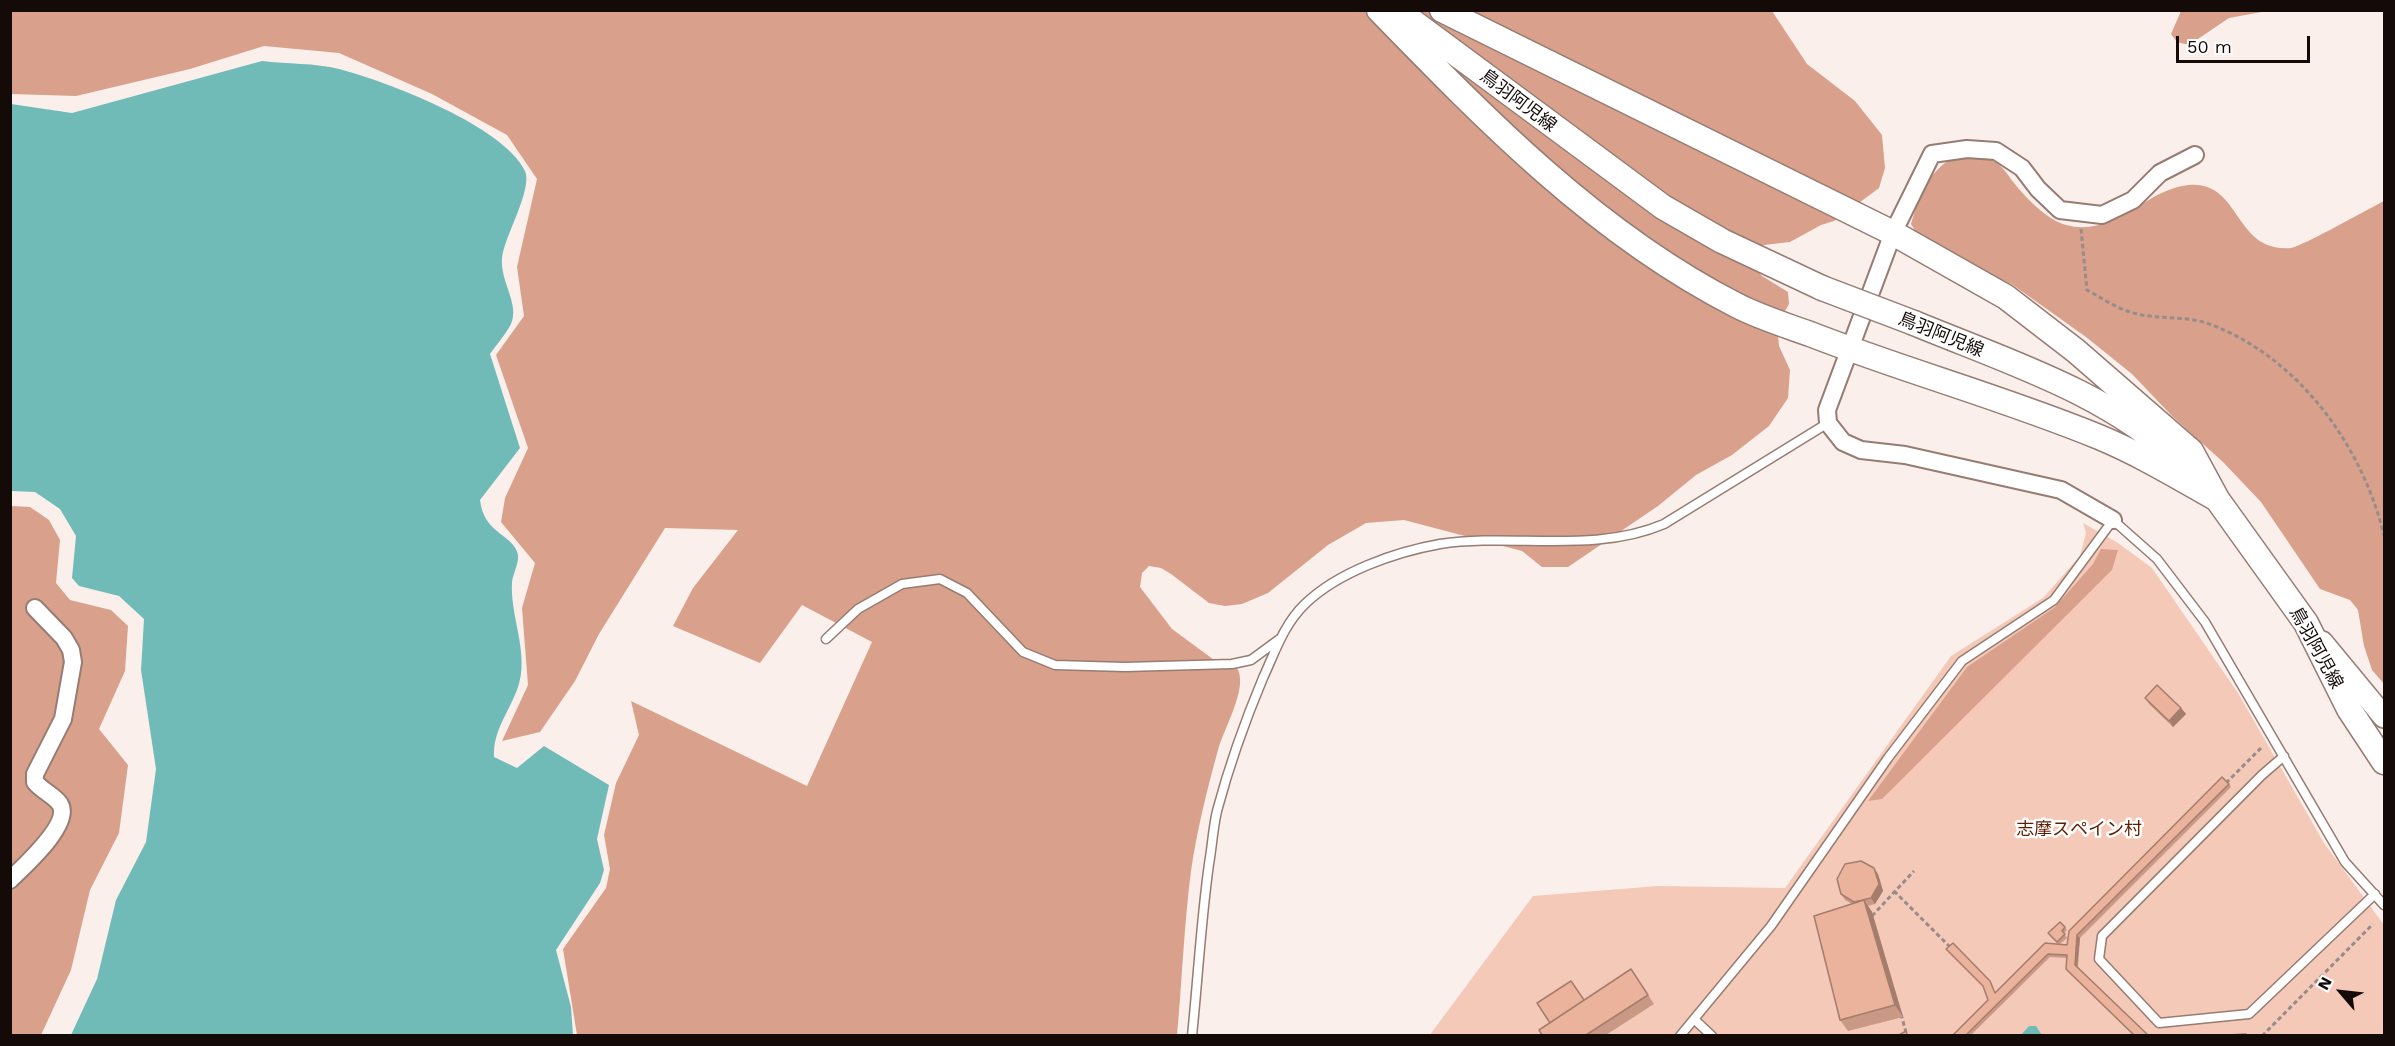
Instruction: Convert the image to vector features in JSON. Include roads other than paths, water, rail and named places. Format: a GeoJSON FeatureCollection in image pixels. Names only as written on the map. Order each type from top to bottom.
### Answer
{"type":"FeatureCollection","features":[{"type":"Feature","properties":{"kind":"main road"},"geometry":{"type":"LineString","coordinates":[[1379,10],[1521,150],[1598,218],[1682,276],[1739,307],[1849,350],[2098,437],[2148,460],[2217,499]]}},
{"type":"Feature","properties":{"kind":"main road","name":"鳥羽阿児線"},"geometry":{"type":"LineString","coordinates":[[1397,10],[1663,207],[1722,242],[1822,288],[2065,385],[2119,416],[2173,455],[2217,499],[2307,623],[2349,709],[2385,762]]}},
{"type":"Feature","properties":{"kind":"main road"},"geometry":{"type":"LineString","coordinates":[[1442,10],[1893,233],[2006,297],[2076,351],[2191,451],[2217,499]]}},
{"type":"Feature","properties":{"kind":"street"},"geometry":{"type":"LineString","coordinates":[[2113,520],[2061,490],[1905,455],[1861,450],[1843,442],[1828,423],[1831,395],[1893,233],[1932,154],[1967,149],[1996,151],[2022,168],[2038,189],[2060,210],[2102,215],[2133,200],[2160,173],[2195,155]]}},
{"type":"Feature","properties":{"kind":"street"},"geometry":{"type":"LineString","coordinates":[[10,880],[42,847],[57,828],[63,815],[62,806],[35,782],[35,774],[63,719],[73,662],[72,650],[35,608]]}},
{"type":"Feature","properties":{"kind":"street"},"geometry":{"type":"LineString","coordinates":[[2307,623],[2385,717]]}},
{"type":"Feature","properties":{"kind":"lane"},"geometry":{"type":"LineString","coordinates":[[1192,1035],[1204,900],[1216,813],[1234,754],[1281,638],[1294,616],[1306,602],[1335,582],[1374,564],[1441,544],[1603,539],[1640,534],[1664,524],[1828,423]]}},
{"type":"Feature","properties":{"kind":"lane"},"geometry":{"type":"LineString","coordinates":[[1680,1035],[1695,1020],[1771,926],[1888,758],[1962,662],[2054,600],[2113,520],[2157,559],[2205,622],[2272,732],[2345,862],[2385,905]]}},
{"type":"Feature","properties":{"kind":"lane"},"geometry":{"type":"LineString","coordinates":[[826,639],[858,609],[902,584],[940,579],[967,593],[1023,652],[1054,665],[1125,667],[1232,664],[1251,660],[1281,638]]}},
{"type":"Feature","properties":{"kind":"lane"},"geometry":{"type":"LineString","coordinates":[[2284,756],[2262,775],[2102,936],[2099,959],[2159,1023],[2249,1014],[2374,894]]}},
{"type":"Feature","properties":{"kind":"lane"},"geometry":{"type":"LineString","coordinates":[[1695,1020],[1712,1035]]}},
{"type":"Feature","properties":{"kind":"water"},"geometry":{"type":"Polygon","coordinates":[[[262,61],[339,69],[413,95],[469,122],[494,138],[513,154],[525,171],[522,201],[502,258],[504,276],[512,301],[513,316],[509,328],[490,354],[520,448],[480,500],[487,520],[511,542],[518,555],[512,593],[521,651],[521,674],[519,685],[497,735],[494,757],[517,768],[544,746],[609,785],[597,839],[604,870],[600,883],[556,950],[571,1007],[573,1035],[71,1035],[97,979],[116,900],[146,842],[156,769],[141,670],[144,619],[119,596],[79,586],[72,578],[76,536],[60,509],[35,492],[11,491],[11,104],[72,113],[262,61]]]}},
{"type":"Feature","properties":{"kind":"water"},"geometry":{"type":"Polygon","coordinates":[[[2029,1026],[2036,1026],[2042,1035],[2021,1035],[2029,1026]]]}},
{"type":"Feature","properties":{"kind":"park label","name":"志摩スペイン村"},"geometry":{"type":"Point","coordinates":[2079,830]}}]}
